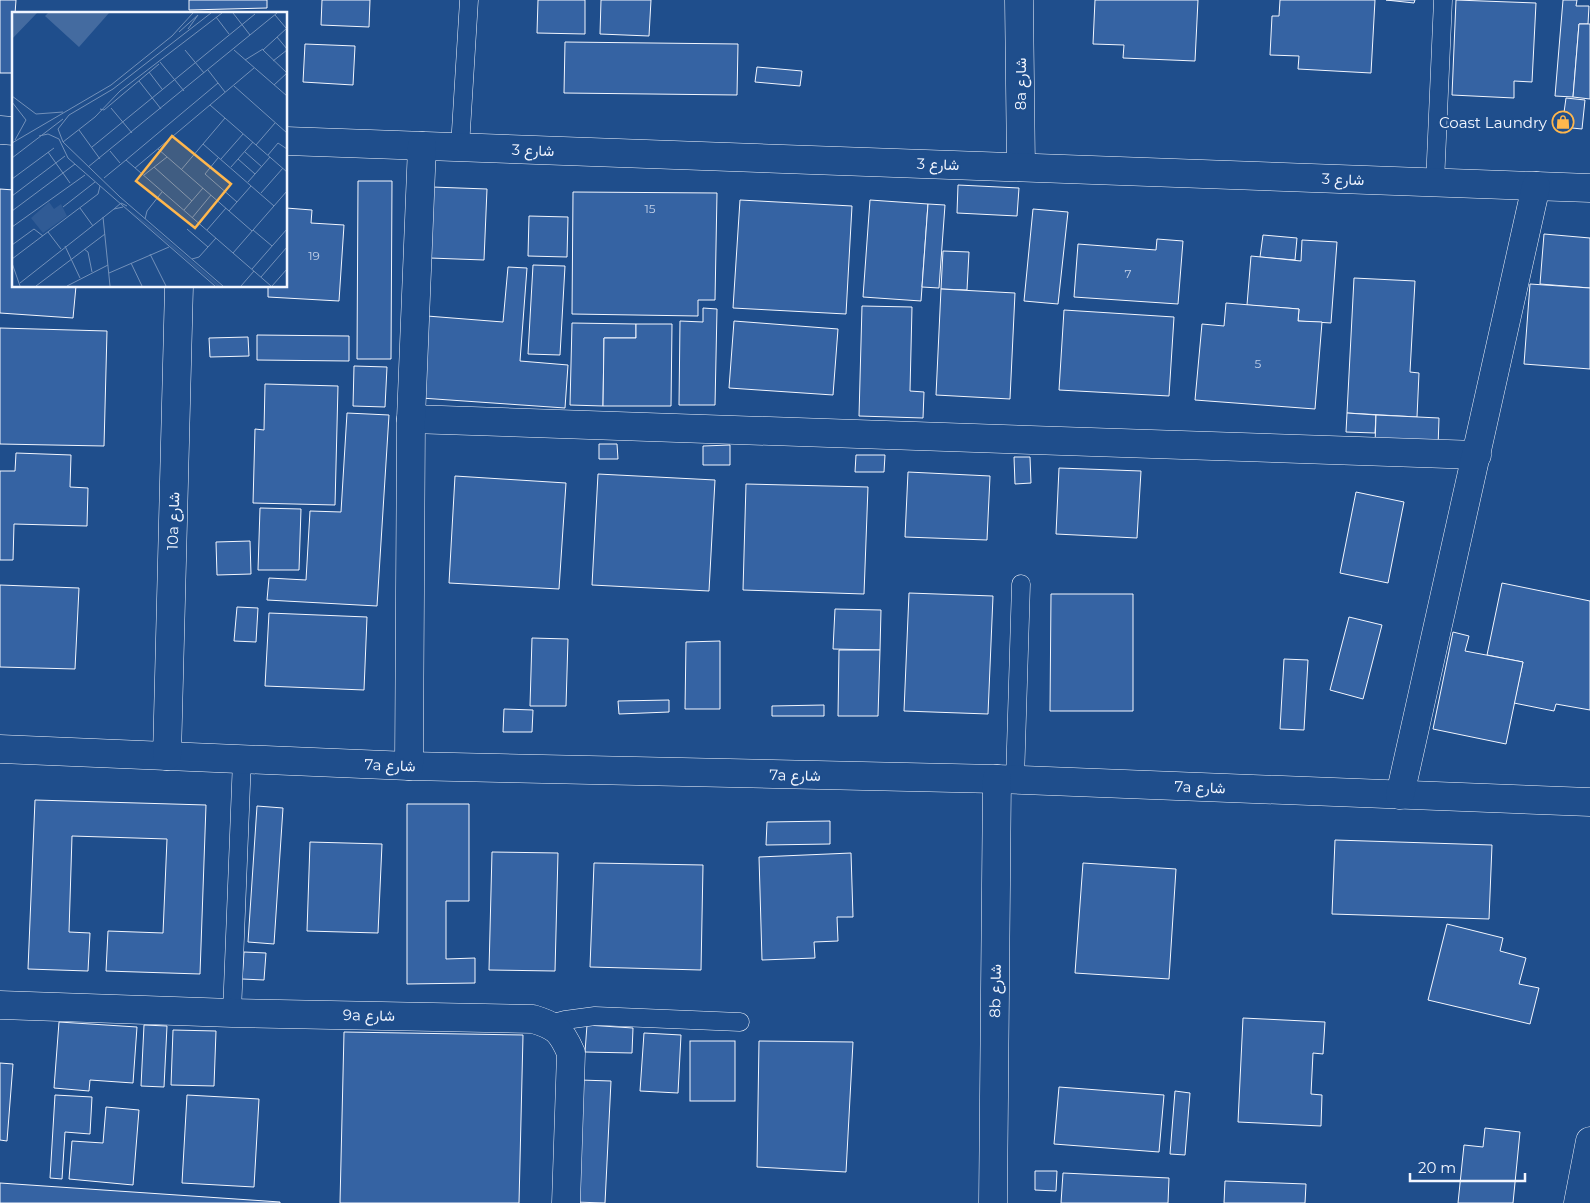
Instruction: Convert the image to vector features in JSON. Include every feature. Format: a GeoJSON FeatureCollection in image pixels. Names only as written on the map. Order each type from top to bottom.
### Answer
{"type":"FeatureCollection","features":[{"type":"Feature","properties":{"kind":"street","name":"8a شارع"},"geometry":{"type":"LineString","coordinates":[[1020,0],[1021,167]]}},
{"type":"Feature","properties":{"kind":"street","name":"شارع 3"},"geometry":{"type":"LineString","coordinates":[[288,141],[1590,188]]}},
{"type":"Feature","properties":{"kind":"street"},"geometry":{"type":"LineString","coordinates":[[409,766],[411,419],[422,146]]}},
{"type":"Feature","properties":{"kind":"street"},"geometry":{"type":"LineString","coordinates":[[1400,795],[1536,186]]}},
{"type":"Feature","properties":{"kind":"street","name":"10a شارع"},"geometry":{"type":"LineString","coordinates":[[166,756],[179,288]]}},
{"type":"Feature","properties":{"kind":"street"},"geometry":{"type":"LineString","coordinates":[[411,419],[1477,455]]}},
{"type":"Feature","properties":{"kind":"street","name":"7a شارع"},"geometry":{"type":"LineString","coordinates":[[0,749],[409,766],[1006,780],[1590,802]]}},
{"type":"Feature","properties":{"kind":"street","name":"8b شارع"},"geometry":{"type":"LineString","coordinates":[[992,1203],[1006,780]]}},
{"type":"Feature","properties":{"kind":"street","name":"9a شارع"},"geometry":{"type":"LineString","coordinates":[[0,1005],[533,1019],[550,1024]]}},
{"type":"Feature","properties":{"kind":"street"},"geometry":{"type":"LineString","coordinates":[[550,1024],[564,1036],[571,1053],[566,1203]]}},
{"type":"Feature","properties":{"kind":"street"},"geometry":{"type":"LineString","coordinates":[[1578,1203],[1590,1141]]}},
{"type":"Feature","properties":{"kind":"lane"},"geometry":{"type":"LineString","coordinates":[[460,147],[470,0]]}},
{"type":"Feature","properties":{"kind":"lane"},"geometry":{"type":"LineString","coordinates":[[1435,183],[1442,0]]}},
{"type":"Feature","properties":{"kind":"lane"},"geometry":{"type":"LineString","coordinates":[[1006,780],[1021,584]]}},
{"type":"Feature","properties":{"kind":"lane"},"geometry":{"type":"LineString","coordinates":[[232,1012],[242,759]]}},
{"type":"Feature","properties":{"kind":"lane"},"geometry":{"type":"LineString","coordinates":[[550,1024],[595,1016],[740,1022]]}},
{"type":"Feature","properties":{"kind":"building"},"geometry":{"type":"Polygon","coordinates":[[[0,0],[16,0],[15,12],[12,12],[12,73],[0,73],[0,0]]]}},
{"type":"Feature","properties":{"kind":"building"},"geometry":{"type":"Polygon","coordinates":[[[189,0],[267,0],[267,8],[189,10],[189,0]]]}},
{"type":"Feature","properties":{"kind":"building"},"geometry":{"type":"Polygon","coordinates":[[[322,0],[370,0],[369,27],[321,25],[322,0]]]}},
{"type":"Feature","properties":{"kind":"building"},"geometry":{"type":"Polygon","coordinates":[[[538,0],[585,0],[585,34],[537,33],[538,0]]]}},
{"type":"Feature","properties":{"kind":"building"},"geometry":{"type":"Polygon","coordinates":[[[601,0],[651,0],[649,36],[600,34],[601,0]]]}},
{"type":"Feature","properties":{"kind":"building"},"geometry":{"type":"Polygon","coordinates":[[[1095,0],[1198,0],[1195,61],[1123,58],[1124,45],[1093,44],[1095,0]]]}},
{"type":"Feature","properties":{"kind":"building"},"geometry":{"type":"Polygon","coordinates":[[[1280,0],[1375,0],[1371,73],[1298,69],[1299,56],[1270,55],[1272,16],[1279,16],[1280,0]]]}},
{"type":"Feature","properties":{"kind":"building"},"geometry":{"type":"Polygon","coordinates":[[[1386,0],[1415,0],[1414,3],[1386,0]]]}},
{"type":"Feature","properties":{"kind":"building"},"geometry":{"type":"Polygon","coordinates":[[[1456,0],[1536,3],[1532,82],[1514,81],[1514,98],[1452,95],[1456,0]]]}},
{"type":"Feature","properties":{"kind":"building"},"geometry":{"type":"Polygon","coordinates":[[[1563,0],[1577,0],[1576,6],[1589,6],[1588,24],[1579,24],[1573,97],[1555,96],[1563,0]]]}},
{"type":"Feature","properties":{"kind":"building"},"geometry":{"type":"Polygon","coordinates":[[[1579,24],[1590,24],[1590,99],[1573,97],[1579,24]]]}},
{"type":"Feature","properties":{"kind":"building"},"geometry":{"type":"Polygon","coordinates":[[[565,42],[738,44],[737,95],[564,93],[565,42]]]}},
{"type":"Feature","properties":{"kind":"building"},"geometry":{"type":"Polygon","coordinates":[[[305,44],[355,46],[353,85],[303,82],[305,44]]]}},
{"type":"Feature","properties":{"kind":"building"},"geometry":{"type":"Polygon","coordinates":[[[757,67],[802,71],[800,86],[755,82],[757,67]]]}},
{"type":"Feature","properties":{"kind":"building"},"geometry":{"type":"Polygon","coordinates":[[[1566,98],[1585,100],[1582,129],[1562,127],[1566,98]]]}},
{"type":"Feature","properties":{"kind":"building"},"geometry":{"type":"Polygon","coordinates":[[[358,181],[392,181],[391,359],[357,359],[358,181]]]}},
{"type":"Feature","properties":{"kind":"building"},"geometry":{"type":"Polygon","coordinates":[[[958,185],[1019,188],[1017,216],[957,213],[958,185]]]}},
{"type":"Feature","properties":{"kind":"building"},"geometry":{"type":"Polygon","coordinates":[[[432,187],[487,189],[484,260],[430,258],[432,187]]]}},
{"type":"Feature","properties":{"kind":"building"},"geometry":{"type":"Polygon","coordinates":[[[0,189],[12,190],[12,288],[76,288],[73,318],[0,313],[0,189]]]}},
{"type":"Feature","properties":{"kind":"building"},"geometry":{"type":"Polygon","coordinates":[[[573,192],[717,193],[715,300],[698,300],[698,316],[572,314],[573,192]]]}},
{"type":"Feature","properties":{"kind":"building"},"geometry":{"type":"Polygon","coordinates":[[[740,200],[852,206],[846,314],[733,308],[740,200]]]}},
{"type":"Feature","properties":{"kind":"building"},"geometry":{"type":"Polygon","coordinates":[[[870,200],[928,204],[921,301],[863,297],[870,200]]]}},
{"type":"Feature","properties":{"kind":"building"},"geometry":{"type":"Polygon","coordinates":[[[928,204],[945,205],[939,288],[922,287],[928,204]]]}},
{"type":"Feature","properties":{"kind":"building"},"geometry":{"type":"Polygon","coordinates":[[[288,208],[312,210],[311,223],[344,225],[339,301],[268,297],[268,288],[288,288],[288,208]]]}},
{"type":"Feature","properties":{"kind":"building"},"geometry":{"type":"Polygon","coordinates":[[[1033,209],[1068,212],[1058,304],[1024,301],[1033,209]]]}},
{"type":"Feature","properties":{"kind":"building"},"geometry":{"type":"Polygon","coordinates":[[[529,216],[568,217],[567,257],[528,256],[529,216]]]}},
{"type":"Feature","properties":{"kind":"building"},"geometry":{"type":"Polygon","coordinates":[[[1544,234],[1590,238],[1590,288],[1540,284],[1544,234]]]}},
{"type":"Feature","properties":{"kind":"building"},"geometry":{"type":"Polygon","coordinates":[[[1263,235],[1297,238],[1295,260],[1260,257],[1263,235]]]}},
{"type":"Feature","properties":{"kind":"building"},"geometry":{"type":"Polygon","coordinates":[[[1157,239],[1183,241],[1178,304],[1074,297],[1078,244],[1156,250],[1157,239]]]}},
{"type":"Feature","properties":{"kind":"building"},"geometry":{"type":"Polygon","coordinates":[[[1302,240],[1337,242],[1331,323],[1298,321],[1299,309],[1247,305],[1251,256],[1301,261],[1302,240]]]}},
{"type":"Feature","properties":{"kind":"building"},"geometry":{"type":"Polygon","coordinates":[[[943,251],[969,252],[967,290],[941,289],[943,251]]]}},
{"type":"Feature","properties":{"kind":"building"},"geometry":{"type":"Polygon","coordinates":[[[533,265],[565,266],[560,355],[528,354],[533,265]]]}},
{"type":"Feature","properties":{"kind":"building"},"geometry":{"type":"Polygon","coordinates":[[[508,267],[527,268],[520,361],[568,365],[565,408],[421,398],[427,316],[503,322],[508,267]]]}},
{"type":"Feature","properties":{"kind":"building"},"geometry":{"type":"Polygon","coordinates":[[[1354,278],[1415,281],[1410,372],[1419,373],[1417,417],[1347,413],[1354,278]]]}},
{"type":"Feature","properties":{"kind":"building"},"geometry":{"type":"Polygon","coordinates":[[[1530,284],[1590,288],[1590,369],[1524,364],[1530,284]]]}},
{"type":"Feature","properties":{"kind":"building"},"geometry":{"type":"Polygon","coordinates":[[[941,289],[1015,293],[1010,399],[936,395],[941,289]]]}},
{"type":"Feature","properties":{"kind":"building"},"geometry":{"type":"Polygon","coordinates":[[[1226,303],[1299,309],[1298,321],[1322,322],[1315,409],[1195,400],[1202,324],[1224,326],[1226,303]]]}},
{"type":"Feature","properties":{"kind":"building"},"geometry":{"type":"Polygon","coordinates":[[[862,306],[912,307],[910,391],[924,392],[923,418],[859,416],[862,306]]]}},
{"type":"Feature","properties":{"kind":"building"},"geometry":{"type":"Polygon","coordinates":[[[703,308],[717,309],[715,405],[679,405],[680,321],[703,322],[703,308]]]}},
{"type":"Feature","properties":{"kind":"building"},"geometry":{"type":"Polygon","coordinates":[[[1064,310],[1174,317],[1169,396],[1059,390],[1064,310]]]}},
{"type":"Feature","properties":{"kind":"building"},"geometry":{"type":"Polygon","coordinates":[[[734,321],[838,329],[833,395],[729,388],[734,321]]]}},
{"type":"Feature","properties":{"kind":"building"},"geometry":{"type":"Polygon","coordinates":[[[572,323],[636,324],[636,338],[604,338],[603,406],[570,405],[572,323]]]}},
{"type":"Feature","properties":{"kind":"building"},"geometry":{"type":"Polygon","coordinates":[[[636,324],[672,324],[671,406],[603,406],[604,338],[636,338],[636,324]]]}},
{"type":"Feature","properties":{"kind":"building"},"geometry":{"type":"Polygon","coordinates":[[[0,328],[107,331],[104,446],[0,444],[0,328]]]}},
{"type":"Feature","properties":{"kind":"building"},"geometry":{"type":"Polygon","coordinates":[[[257,335],[349,336],[349,361],[257,360],[257,335]]]}},
{"type":"Feature","properties":{"kind":"building"},"geometry":{"type":"Polygon","coordinates":[[[248,337],[249,356],[210,357],[209,338],[248,337]]]}},
{"type":"Feature","properties":{"kind":"building"},"geometry":{"type":"Polygon","coordinates":[[[354,366],[387,367],[385,407],[353,406],[354,366]]]}},
{"type":"Feature","properties":{"kind":"building"},"geometry":{"type":"Polygon","coordinates":[[[265,384],[338,386],[335,505],[253,503],[255,429],[264,430],[265,384]]]}},
{"type":"Feature","properties":{"kind":"building"},"geometry":{"type":"Polygon","coordinates":[[[347,413],[389,415],[377,606],[267,600],[269,578],[306,580],[310,511],[341,512],[347,413]]]}},
{"type":"Feature","properties":{"kind":"building"},"geometry":{"type":"Polygon","coordinates":[[[1347,413],[1376,415],[1375,433],[1346,432],[1347,413]]]}},
{"type":"Feature","properties":{"kind":"building"},"geometry":{"type":"Polygon","coordinates":[[[1376,415],[1439,418],[1438,448],[1375,445],[1376,415]]]}},
{"type":"Feature","properties":{"kind":"building"},"geometry":{"type":"Polygon","coordinates":[[[599,444],[617,444],[618,459],[599,459],[599,444]]]}},
{"type":"Feature","properties":{"kind":"building"},"geometry":{"type":"Polygon","coordinates":[[[730,445],[730,465],[703,465],[703,446],[730,445]]]}},
{"type":"Feature","properties":{"kind":"building"},"geometry":{"type":"Polygon","coordinates":[[[16,453],[71,455],[70,487],[88,488],[87,526],[14,524],[13,560],[0,560],[0,471],[15,471],[16,453]]]}},
{"type":"Feature","properties":{"kind":"building"},"geometry":{"type":"Polygon","coordinates":[[[856,455],[885,455],[884,472],[855,472],[856,455]]]}},
{"type":"Feature","properties":{"kind":"building"},"geometry":{"type":"Polygon","coordinates":[[[1014,457],[1030,457],[1031,483],[1015,484],[1014,457]]]}},
{"type":"Feature","properties":{"kind":"building"},"geometry":{"type":"Polygon","coordinates":[[[1059,468],[1141,471],[1137,538],[1056,534],[1059,468]]]}},
{"type":"Feature","properties":{"kind":"building"},"geometry":{"type":"Polygon","coordinates":[[[908,472],[990,476],[987,540],[905,537],[908,472]]]}},
{"type":"Feature","properties":{"kind":"building"},"geometry":{"type":"Polygon","coordinates":[[[598,474],[715,480],[709,591],[592,585],[598,474]]]}},
{"type":"Feature","properties":{"kind":"building"},"geometry":{"type":"Polygon","coordinates":[[[455,476],[566,483],[559,589],[449,583],[455,476]]]}},
{"type":"Feature","properties":{"kind":"building"},"geometry":{"type":"Polygon","coordinates":[[[746,484],[868,487],[864,594],[743,590],[746,484]]]}},
{"type":"Feature","properties":{"kind":"building"},"geometry":{"type":"Polygon","coordinates":[[[1356,492],[1404,502],[1388,583],[1340,573],[1356,492]]]}},
{"type":"Feature","properties":{"kind":"building"},"geometry":{"type":"Polygon","coordinates":[[[260,508],[301,509],[299,570],[258,570],[260,508]]]}},
{"type":"Feature","properties":{"kind":"building"},"geometry":{"type":"Polygon","coordinates":[[[250,541],[251,574],[217,575],[216,542],[250,541]]]}},
{"type":"Feature","properties":{"kind":"building"},"geometry":{"type":"Polygon","coordinates":[[[1502,583],[1590,601],[1590,710],[1556,704],[1554,711],[1514,703],[1523,662],[1487,655],[1502,583]]]}},
{"type":"Feature","properties":{"kind":"building"},"geometry":{"type":"Polygon","coordinates":[[[0,585],[79,588],[75,669],[0,667],[0,585]]]}},
{"type":"Feature","properties":{"kind":"building"},"geometry":{"type":"Polygon","coordinates":[[[909,593],[993,596],[988,714],[904,711],[909,593]]]}},
{"type":"Feature","properties":{"kind":"building"},"geometry":{"type":"Polygon","coordinates":[[[1051,594],[1133,594],[1133,711],[1050,711],[1051,594]]]}},
{"type":"Feature","properties":{"kind":"building"},"geometry":{"type":"Polygon","coordinates":[[[237,607],[258,608],[256,642],[234,641],[237,607]]]}},
{"type":"Feature","properties":{"kind":"building"},"geometry":{"type":"Polygon","coordinates":[[[835,609],[881,610],[880,650],[833,649],[835,609]]]}},
{"type":"Feature","properties":{"kind":"building"},"geometry":{"type":"Polygon","coordinates":[[[269,613],[367,617],[364,690],[265,686],[269,613]]]}},
{"type":"Feature","properties":{"kind":"building"},"geometry":{"type":"Polygon","coordinates":[[[1349,617],[1382,625],[1363,699],[1330,690],[1349,617]]]}},
{"type":"Feature","properties":{"kind":"building"},"geometry":{"type":"Polygon","coordinates":[[[1453,632],[1469,636],[1465,651],[1523,662],[1506,744],[1433,729],[1453,632]]]}},
{"type":"Feature","properties":{"kind":"building"},"geometry":{"type":"Polygon","coordinates":[[[532,638],[568,639],[566,706],[530,706],[532,638]]]}},
{"type":"Feature","properties":{"kind":"building"},"geometry":{"type":"Polygon","coordinates":[[[720,641],[720,709],[685,709],[686,642],[720,641]]]}},
{"type":"Feature","properties":{"kind":"building"},"geometry":{"type":"Polygon","coordinates":[[[839,650],[880,650],[878,716],[838,716],[839,650]]]}},
{"type":"Feature","properties":{"kind":"building"},"geometry":{"type":"Polygon","coordinates":[[[1284,659],[1308,660],[1304,730],[1280,729],[1284,659]]]}},
{"type":"Feature","properties":{"kind":"building"},"geometry":{"type":"Polygon","coordinates":[[[669,700],[669,712],[619,714],[618,701],[669,700]]]}},
{"type":"Feature","properties":{"kind":"building"},"geometry":{"type":"Polygon","coordinates":[[[824,705],[824,716],[772,716],[772,706],[824,705]]]}},
{"type":"Feature","properties":{"kind":"building"},"geometry":{"type":"Polygon","coordinates":[[[504,709],[533,710],[532,732],[503,732],[504,709]]]}},
{"type":"Feature","properties":{"kind":"building"},"geometry":{"type":"Polygon","coordinates":[[[35,800],[206,805],[200,974],[106,971],[108,931],[163,933],[167,839],[72,836],[69,932],[90,933],[88,971],[28,969],[35,800]]]}},
{"type":"Feature","properties":{"kind":"building"},"geometry":{"type":"Polygon","coordinates":[[[407,804],[469,804],[469,901],[446,901],[446,959],[475,958],[475,983],[407,984],[407,804]]]}},
{"type":"Feature","properties":{"kind":"building"},"geometry":{"type":"Polygon","coordinates":[[[257,806],[283,808],[274,944],[248,942],[257,806]]]}},
{"type":"Feature","properties":{"kind":"building"},"geometry":{"type":"Polygon","coordinates":[[[830,821],[830,844],[766,845],[767,822],[830,821]]]}},
{"type":"Feature","properties":{"kind":"building"},"geometry":{"type":"Polygon","coordinates":[[[1335,840],[1492,845],[1489,919],[1332,914],[1335,840]]]}},
{"type":"Feature","properties":{"kind":"building"},"geometry":{"type":"Polygon","coordinates":[[[310,842],[382,844],[378,933],[307,931],[310,842]]]}},
{"type":"Feature","properties":{"kind":"building"},"geometry":{"type":"Polygon","coordinates":[[[492,852],[558,853],[555,971],[489,970],[492,852]]]}},
{"type":"Feature","properties":{"kind":"building"},"geometry":{"type":"Polygon","coordinates":[[[851,853],[853,917],[837,917],[838,941],[814,942],[815,958],[762,960],[759,857],[851,853]]]}},
{"type":"Feature","properties":{"kind":"building"},"geometry":{"type":"Polygon","coordinates":[[[594,863],[703,865],[701,970],[590,967],[594,863]]]}},
{"type":"Feature","properties":{"kind":"building"},"geometry":{"type":"Polygon","coordinates":[[[1083,863],[1176,869],[1169,979],[1075,973],[1083,863]]]}},
{"type":"Feature","properties":{"kind":"building"},"geometry":{"type":"Polygon","coordinates":[[[1447,924],[1503,938],[1500,951],[1526,958],[1519,984],[1539,988],[1530,1024],[1428,1000],[1447,924]]]}},
{"type":"Feature","properties":{"kind":"building"},"geometry":{"type":"Polygon","coordinates":[[[244,952],[266,953],[264,980],[242,979],[244,952]]]}},
{"type":"Feature","properties":{"kind":"building"},"geometry":{"type":"Polygon","coordinates":[[[1243,1018],[1325,1022],[1323,1054],[1313,1053],[1311,1094],[1322,1095],[1321,1126],[1238,1122],[1243,1018]]]}},
{"type":"Feature","properties":{"kind":"building"},"geometry":{"type":"Polygon","coordinates":[[[59,1022],[137,1027],[133,1083],[90,1080],[89,1091],[54,1088],[59,1022]]]}},
{"type":"Feature","properties":{"kind":"building"},"geometry":{"type":"Polygon","coordinates":[[[144,1025],[167,1026],[164,1087],[141,1086],[144,1025]]]}},
{"type":"Feature","properties":{"kind":"building"},"geometry":{"type":"Polygon","coordinates":[[[587,1025],[633,1028],[632,1053],[585,1052],[587,1025]]]}},
{"type":"Feature","properties":{"kind":"building"},"geometry":{"type":"Polygon","coordinates":[[[173,1030],[216,1031],[214,1086],[171,1085],[173,1030]]]}},
{"type":"Feature","properties":{"kind":"building"},"geometry":{"type":"Polygon","coordinates":[[[344,1032],[523,1035],[519,1203],[340,1203],[344,1032]]]}},
{"type":"Feature","properties":{"kind":"building"},"geometry":{"type":"Polygon","coordinates":[[[644,1033],[681,1035],[678,1093],[640,1091],[644,1033]]]}},
{"type":"Feature","properties":{"kind":"building"},"geometry":{"type":"Polygon","coordinates":[[[690,1041],[735,1041],[735,1101],[690,1101],[690,1041]]]}},
{"type":"Feature","properties":{"kind":"building"},"geometry":{"type":"Polygon","coordinates":[[[759,1041],[853,1042],[846,1172],[757,1167],[759,1041]]]}},
{"type":"Feature","properties":{"kind":"building"},"geometry":{"type":"Polygon","coordinates":[[[0,1063],[13,1064],[7,1141],[0,1140],[0,1063]]]}},
{"type":"Feature","properties":{"kind":"building"},"geometry":{"type":"Polygon","coordinates":[[[580,1080],[611,1081],[605,1203],[574,1202],[580,1080]]]}},
{"type":"Feature","properties":{"kind":"building"},"geometry":{"type":"Polygon","coordinates":[[[1059,1087],[1164,1095],[1159,1152],[1054,1144],[1059,1087]]]}},
{"type":"Feature","properties":{"kind":"building"},"geometry":{"type":"Polygon","coordinates":[[[1175,1091],[1190,1093],[1185,1155],[1170,1154],[1175,1091]]]}},
{"type":"Feature","properties":{"kind":"building"},"geometry":{"type":"Polygon","coordinates":[[[55,1095],[92,1097],[90,1134],[65,1132],[62,1179],[50,1178],[55,1095]]]}},
{"type":"Feature","properties":{"kind":"building"},"geometry":{"type":"Polygon","coordinates":[[[187,1095],[259,1099],[254,1187],[182,1183],[187,1095]]]}},
{"type":"Feature","properties":{"kind":"building"},"geometry":{"type":"Polygon","coordinates":[[[106,1107],[139,1110],[133,1185],[69,1179],[72,1141],[103,1143],[106,1107]]]}},
{"type":"Feature","properties":{"kind":"building"},"geometry":{"type":"Polygon","coordinates":[[[1485,1128],[1520,1132],[1513,1203],[1458,1203],[1464,1145],[1483,1147],[1485,1128]]]}},
{"type":"Feature","properties":{"kind":"building"},"geometry":{"type":"Polygon","coordinates":[[[1035,1171],[1057,1171],[1056,1191],[1035,1190],[1035,1171]]]}},
{"type":"Feature","properties":{"kind":"building"},"geometry":{"type":"Polygon","coordinates":[[[1063,1173],[1169,1178],[1168,1203],[1061,1203],[1063,1173]]]}},
{"type":"Feature","properties":{"kind":"building"},"geometry":{"type":"Polygon","coordinates":[[[1225,1181],[1306,1184],[1305,1203],[1224,1203],[1225,1181]]]}},
{"type":"Feature","properties":{"kind":"building"},"geometry":{"type":"Polygon","coordinates":[[[0,1183],[280,1202],[280,1203],[0,1203],[0,1183]]]}},
{"type":"Feature","properties":{"kind":"place","name":"Coast Laundry"},"geometry":{"type":"Point","coordinates":[1563,122]}}]}
